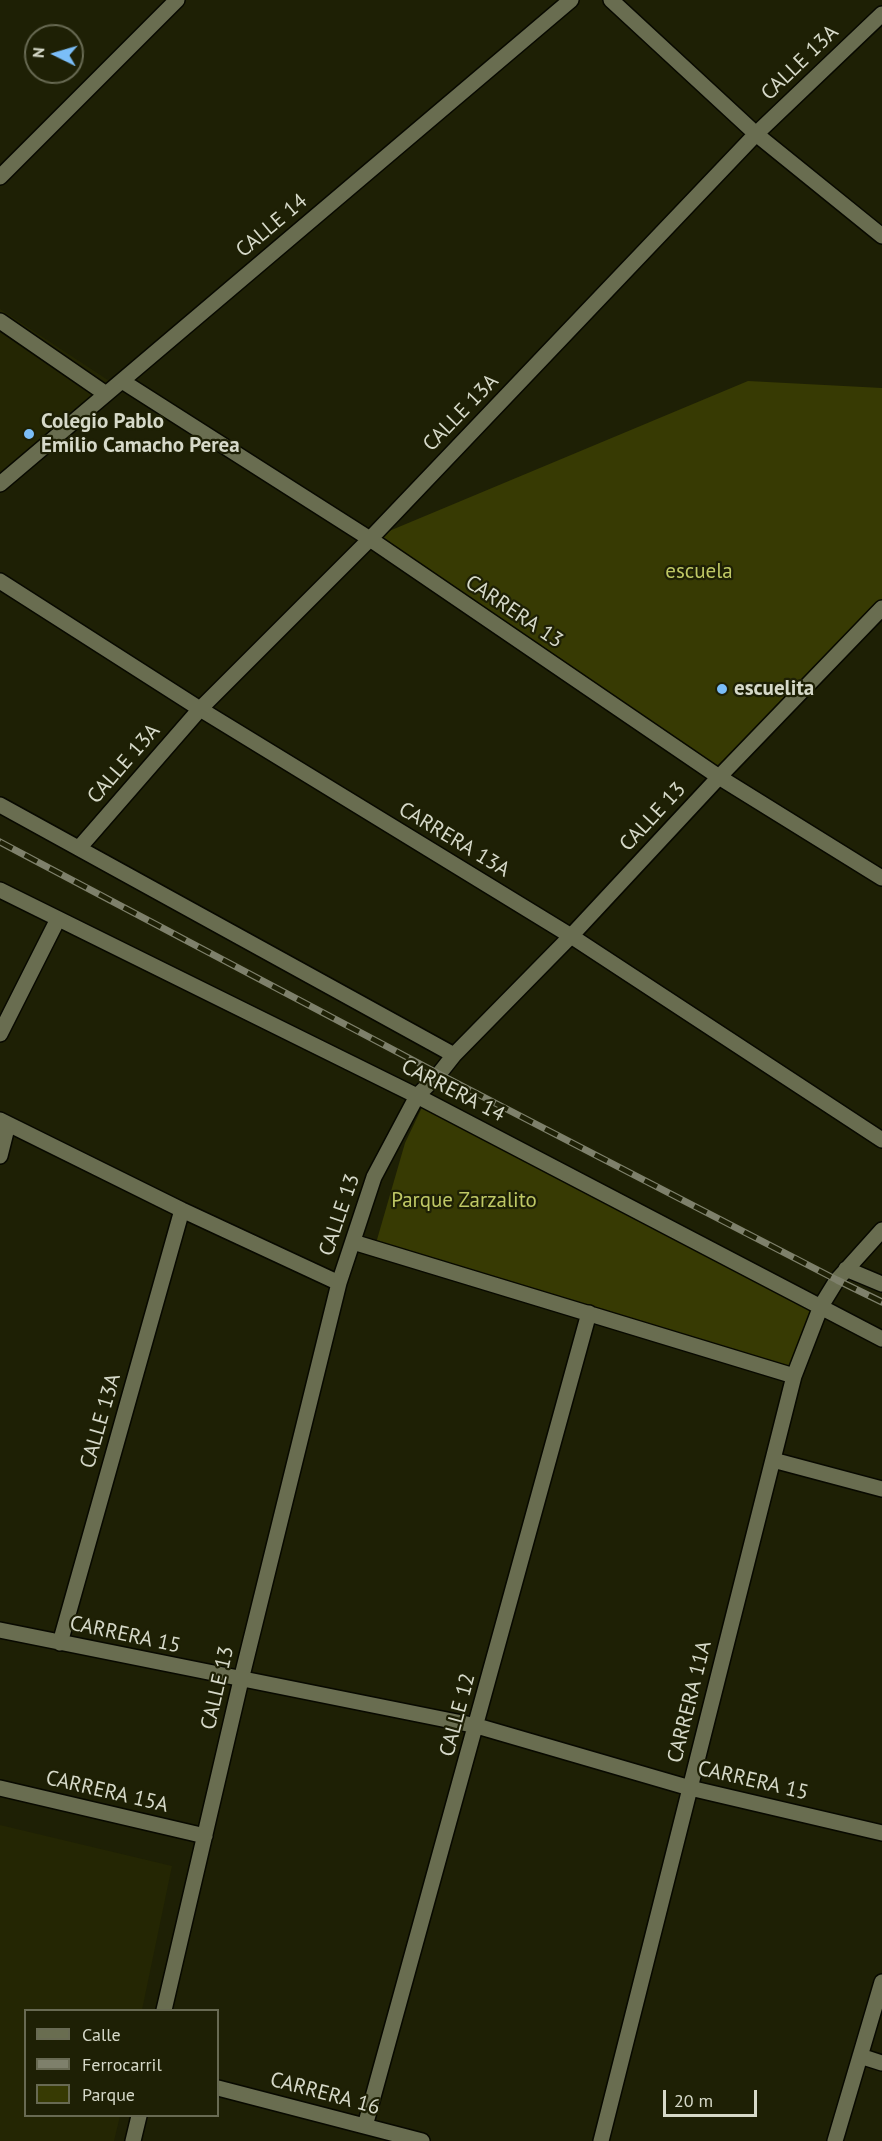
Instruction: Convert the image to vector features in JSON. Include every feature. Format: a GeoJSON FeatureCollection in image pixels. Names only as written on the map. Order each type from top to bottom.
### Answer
{"type":"FeatureCollection","features":[{"type":"Feature","properties":{"kind":"street"},"geometry":{"type":"LineString","coordinates":[[0,177],[177,0]]}},
{"type":"Feature","properties":{"kind":"street","name":"CALLE 14"},"geometry":{"type":"LineString","coordinates":[[0,484],[571,0]]}},
{"type":"Feature","properties":{"kind":"street"},"geometry":{"type":"LineString","coordinates":[[611,0],[756,134],[882,236]]}},
{"type":"Feature","properties":{"kind":"street","name":"CALLE 13A"},"geometry":{"type":"LineString","coordinates":[[79,848],[200,709],[370,539],[756,134],[882,14]]}},
{"type":"Feature","properties":{"kind":"street"},"geometry":{"type":"LineString","coordinates":[[0,321],[106,394]]}},
{"type":"Feature","properties":{"kind":"street","name":"CARRERA 13"},"geometry":{"type":"LineString","coordinates":[[122,381],[370,539],[719,777],[882,878]]}},
{"type":"Feature","properties":{"kind":"street","name":"CARRERA 13A"},"geometry":{"type":"LineString","coordinates":[[0,581],[200,709],[571,936],[882,1140]]}},
{"type":"Feature","properties":{"kind":"street","name":"CALLE 13"},"geometry":{"type":"LineString","coordinates":[[164,2009],[241,1680],[339,1283],[374,1177],[417,1096],[882,608]]}},
{"type":"Feature","properties":{"kind":"street","name":"CARRERA 14"},"geometry":{"type":"LineString","coordinates":[[0,806],[454,1055]]}},
{"type":"Feature","properties":{"kind":"street","name":"CARRERA 14"},"geometry":{"type":"LineString","coordinates":[[0,890],[417,1096],[882,1339]]}},
{"type":"Feature","properties":{"kind":"street"},"geometry":{"type":"LineString","coordinates":[[0,1034],[58,919]]}},
{"type":"Feature","properties":{"kind":"street"},"geometry":{"type":"LineString","coordinates":[[0,1156],[4,1122],[182,1210],[339,1283]]}},
{"type":"Feature","properties":{"kind":"street","name":"CALLE 13A"},"geometry":{"type":"LineString","coordinates":[[60,1643],[182,1210]]}},
{"type":"Feature","properties":{"kind":"street"},"geometry":{"type":"LineString","coordinates":[[882,1230],[842,1275],[882,1284]]}},
{"type":"Feature","properties":{"kind":"street"},"geometry":{"type":"LineString","coordinates":[[353,1242],[794,1376]]}},
{"type":"Feature","properties":{"kind":"street","name":"CARRERA 11A"},"geometry":{"type":"LineString","coordinates":[[601,2141],[794,1376],[821,1306],[842,1275]]}},
{"type":"Feature","properties":{"kind":"street","name":"CALLE 12"},"geometry":{"type":"LineString","coordinates":[[365,2126],[589,1314]]}},
{"type":"Feature","properties":{"kind":"street"},"geometry":{"type":"LineString","coordinates":[[772,1460],[882,1489]]}},
{"type":"Feature","properties":{"kind":"street","name":"CARRERA 15"},"geometry":{"type":"LineString","coordinates":[[0,1630],[477,1726],[690,1788],[882,1833]]}},
{"type":"Feature","properties":{"kind":"street","name":"CARRERA 15A"},"geometry":{"type":"LineString","coordinates":[[0,1788],[205,1836]]}},
{"type":"Feature","properties":{"kind":"street"},"geometry":{"type":"LineString","coordinates":[[835,2141],[882,1982]]}},
{"type":"Feature","properties":{"kind":"street"},"geometry":{"type":"LineString","coordinates":[[860,2056],[882,2063]]}},
{"type":"Feature","properties":{"kind":"street","name":"CARRERA 16"},"geometry":{"type":"LineString","coordinates":[[219,2088],[422,2141]]}},
{"type":"Feature","properties":{"kind":"street"},"geometry":{"type":"LineString","coordinates":[[133,2141],[139,2117]]}},
{"type":"Feature","properties":{"kind":"shaded area","name":"Colegio Pablo Emilio Camacho Perea"},"geometry":{"type":"Polygon","coordinates":[[[0,309],[117,386],[0,481],[0,309]]]}},
{"type":"Feature","properties":{"kind":"shaded area"},"geometry":{"type":"Polygon","coordinates":[[[0,1825],[172,1866],[142,2009],[24,2009],[24,2117],[120,2117],[114,2141],[0,2141],[0,1825]]]}},
{"type":"Feature","properties":{"kind":"green space","name":"escuela"},"geometry":{"type":"Polygon","coordinates":[[[748,381],[882,388],[882,608],[719,777],[370,539],[748,381]]]}},
{"type":"Feature","properties":{"kind":"green space","name":"Parque Zarzalito"},"geometry":{"type":"Polygon","coordinates":[[[426,1099],[821,1313],[799,1371],[374,1250],[405,1143],[426,1099]]]}},
{"type":"Feature","properties":{"kind":"railway"},"geometry":{"type":"LineString","coordinates":[[0,842],[439,1074],[882,1302]]}},
{"type":"Feature","properties":{"kind":"place","name":"Colegio Pablo Emilio Camacho Perea"},"geometry":{"type":"Point","coordinates":[29,434]}},
{"type":"Feature","properties":{"kind":"place","name":"escuelita"},"geometry":{"type":"Point","coordinates":[722,689]}}]}
